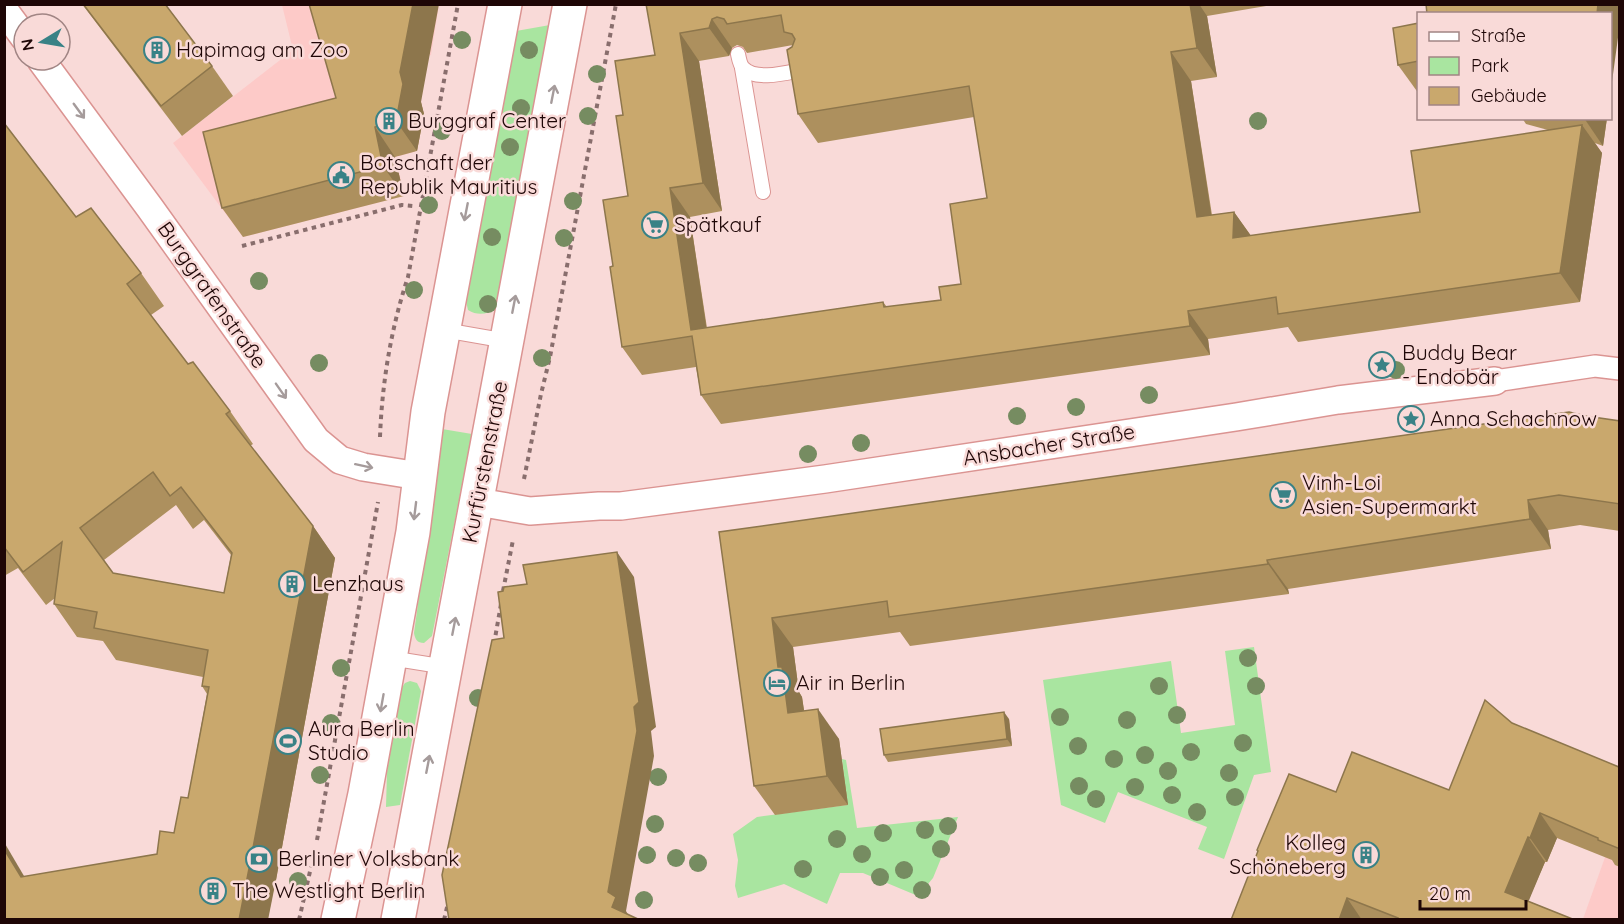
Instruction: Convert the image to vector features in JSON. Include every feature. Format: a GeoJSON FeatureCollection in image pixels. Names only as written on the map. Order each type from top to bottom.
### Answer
{"type":"FeatureCollection","features":[{"type":"Feature","properties":{"kind":"main road"},"geometry":{"type":"LineString","coordinates":[[338,920],[365,794],[413,532],[428,412],[505,4]]}},
{"type":"Feature","properties":{"kind":"main road","name":"Kurfürstenstraße"},"geometry":{"type":"LineString","coordinates":[[398,920],[570,4]]}},
{"type":"Feature","properties":{"kind":"street","name":"Burggrafenstraße"},"geometry":{"type":"LineString","coordinates":[[50,72],[157,217],[316,440],[340,460],[363,467],[419,476]]}},
{"type":"Feature","properties":{"kind":"street","name":"Ansbacher Straße"},"geometry":{"type":"LineString","coordinates":[[478,502],[530,511],[621,506],[848,475],[1338,400],[1595,366],[1620,369]]}},
{"type":"Feature","properties":{"kind":"lane"},"geometry":{"type":"LineString","coordinates":[[763,192],[740,61],[753,75],[766,76],[806,69]]}},
{"type":"Feature","properties":{"kind":"lane"},"geometry":{"type":"LineString","coordinates":[[444,330],[507,341]]}},
{"type":"Feature","properties":{"kind":"lane"},"geometry":{"type":"LineString","coordinates":[[390,658],[446,667]]}},
{"type":"Feature","properties":{"kind":"path"},"geometry":{"type":"LineString","coordinates":[[380,446],[384,384],[399,302],[408,277],[458,4]]}},
{"type":"Feature","properties":{"kind":"path"},"geometry":{"type":"LineString","coordinates":[[525,474],[550,357],[615,4]]}},
{"type":"Feature","properties":{"kind":"path"},"geometry":{"type":"LineString","coordinates":[[242,246],[402,205],[413,206]]}},
{"type":"Feature","properties":{"kind":"path"},"geometry":{"type":"LineString","coordinates":[[316,843],[378,501]]}},
{"type":"Feature","properties":{"kind":"path"},"geometry":{"type":"LineString","coordinates":[[492,652],[510,555]]}},
{"type":"Feature","properties":{"kind":"path"},"geometry":{"type":"LineString","coordinates":[[299,920],[311,865]]}},
{"type":"Feature","properties":{"kind":"path"},"geometry":{"type":"LineString","coordinates":[[444,920],[449,896]]}},
{"type":"Feature","properties":{"kind":"shaded area","name":"Burggraf Center"},"geometry":{"type":"Polygon","coordinates":[[[282,5],[439,5],[431,55],[418,59],[424,82],[421,102],[424,114],[417,151],[396,157],[404,196],[243,237],[173,143],[293,50],[282,5]]]}},
{"type":"Feature","properties":{"kind":"shaded area"},"geometry":{"type":"Polygon","coordinates":[[[1619,818],[1619,919],[1583,919],[1619,818]]]}},
{"type":"Feature","properties":{"kind":"green space"},"geometry":{"type":"Polygon","coordinates":[[[550,25],[497,307],[490,312],[475,313],[468,310],[466,301],[516,31],[550,25]]]}},
{"type":"Feature","properties":{"kind":"green space"},"geometry":{"type":"Polygon","coordinates":[[[442,429],[472,434],[432,636],[422,643],[417,640],[414,633],[442,429]]]}},
{"type":"Feature","properties":{"kind":"green space"},"geometry":{"type":"Polygon","coordinates":[[[1254,647],[1271,772],[1254,775],[1224,859],[1198,849],[1207,827],[1118,792],[1105,823],[1061,805],[1043,680],[1171,661],[1181,733],[1235,725],[1225,651],[1254,647]]]}},
{"type":"Feature","properties":{"kind":"green space"},"geometry":{"type":"Polygon","coordinates":[[[410,681],[417,683],[421,691],[400,805],[386,807],[387,772],[401,689],[405,683],[410,681]]]}},
{"type":"Feature","properties":{"kind":"green space"},"geometry":{"type":"Polygon","coordinates":[[[842,759],[846,760],[857,828],[958,817],[933,878],[918,896],[863,873],[840,873],[827,904],[784,884],[738,898],[735,886],[738,860],[733,834],[757,817],[847,805],[842,759]]]}},
{"type":"Feature","properties":{"kind":"building","name":"Hapimag am Zoo"},"geometry":{"type":"Polygon","coordinates":[[[83,4],[165,4],[212,66],[161,106],[83,4]]]}},
{"type":"Feature","properties":{"kind":"building"},"geometry":{"type":"Polygon","coordinates":[[[309,4],[413,4],[400,72],[403,84],[396,121],[375,127],[383,166],[222,208],[203,132],[336,98],[309,4]]]}},
{"type":"Feature","properties":{"kind":"building"},"geometry":{"type":"Polygon","coordinates":[[[646,4],[1190,4],[1197,48],[1171,52],[1197,217],[1234,212],[1233,238],[1420,212],[1411,151],[1582,125],[1560,273],[1278,314],[1276,297],[1188,311],[1190,326],[701,395],[692,336],[622,347],[610,267],[613,266],[603,200],[628,196],[616,116],[623,115],[615,61],[655,55],[646,4]],[[781,15],[727,24],[724,19],[717,17],[712,19],[709,28],[680,33],[703,183],[670,188],[691,330],[883,302],[884,307],[941,300],[939,287],[961,284],[950,204],[987,198],[969,86],[798,114],[787,50],[792,47],[795,39],[792,34],[784,32],[781,15]]]}},
{"type":"Feature","properties":{"kind":"building"},"geometry":{"type":"Polygon","coordinates":[[[1426,4],[1598,4],[1597,12],[1427,12],[1426,4]]]}},
{"type":"Feature","properties":{"kind":"building"},"geometry":{"type":"Polygon","coordinates":[[[1417,23],[1417,61],[1398,65],[1393,28],[1417,23]]]}},
{"type":"Feature","properties":{"kind":"building"},"geometry":{"type":"Polygon","coordinates":[[[4,123],[76,217],[91,208],[141,273],[127,284],[188,364],[193,362],[230,411],[226,414],[313,526],[239,920],[4,920],[4,849],[21,877],[157,854],[160,831],[174,833],[181,797],[188,798],[209,687],[202,686],[208,650],[94,628],[97,612],[54,604],[62,542],[23,572],[4,547],[4,123]],[[153,472],[80,528],[113,573],[224,593],[232,553],[181,487],[170,496],[153,472]]]}},
{"type":"Feature","properties":{"kind":"building"},"geometry":{"type":"Polygon","coordinates":[[[1569,412],[1620,421],[1620,504],[1559,495],[1528,500],[1530,519],[1267,560],[1268,564],[889,617],[887,601],[772,618],[778,667],[782,667],[788,713],[818,709],[827,776],[754,786],[719,532],[1569,412]]]}},
{"type":"Feature","properties":{"kind":"building"},"geometry":{"type":"Polygon","coordinates":[[[617,552],[639,702],[634,707],[637,731],[608,892],[616,897],[612,907],[640,920],[449,920],[442,875],[492,640],[504,638],[498,592],[503,591],[504,587],[527,584],[523,565],[617,552]]]}},
{"type":"Feature","properties":{"kind":"building"},"geometry":{"type":"Polygon","coordinates":[[[1485,700],[1512,723],[1620,766],[1620,849],[1540,813],[1505,892],[1575,920],[1397,920],[1398,918],[1347,898],[1339,920],[1231,920],[1289,774],[1336,792],[1352,752],[1449,790],[1485,700]]]}},
{"type":"Feature","properties":{"kind":"building"},"geometry":{"type":"Polygon","coordinates":[[[1004,712],[1007,739],[884,755],[880,729],[1004,712]]]}},
{"type":"Feature","properties":{"kind":"place","name":"Hapimag am Zoo"},"geometry":{"type":"Point","coordinates":[157,50]}},
{"type":"Feature","properties":{"kind":"place","name":"Burggraf Center"},"geometry":{"type":"Point","coordinates":[389,121]}},
{"type":"Feature","properties":{"kind":"place","name":"Botschaft der Republik Mauritius"},"geometry":{"type":"Point","coordinates":[341,175]}},
{"type":"Feature","properties":{"kind":"place","name":"Spätkauf"},"geometry":{"type":"Point","coordinates":[655,225]}},
{"type":"Feature","properties":{"kind":"place","name":"Buddy Bear - Endobär"},"geometry":{"type":"Point","coordinates":[1382,365]}},
{"type":"Feature","properties":{"kind":"place","name":"Anna Schachnow"},"geometry":{"type":"Point","coordinates":[1411,419]}},
{"type":"Feature","properties":{"kind":"place","name":"Vinh-Loi Asien-Supermarkt"},"geometry":{"type":"Point","coordinates":[1283,495]}},
{"type":"Feature","properties":{"kind":"place","name":"Lenzhaus"},"geometry":{"type":"Point","coordinates":[292,584]}},
{"type":"Feature","properties":{"kind":"place","name":"Air in Berlin"},"geometry":{"type":"Point","coordinates":[777,683]}},
{"type":"Feature","properties":{"kind":"place","name":"Aura Berlin Studio"},"geometry":{"type":"Point","coordinates":[288,741]}},
{"type":"Feature","properties":{"kind":"place","name":"Kolleg Schöneberg"},"geometry":{"type":"Point","coordinates":[1366,855]}},
{"type":"Feature","properties":{"kind":"place","name":"Berliner Volksbank"},"geometry":{"type":"Point","coordinates":[259,859]}},
{"type":"Feature","properties":{"kind":"place","name":"The Westlight Berlin"},"geometry":{"type":"Point","coordinates":[213,891]}}]}
